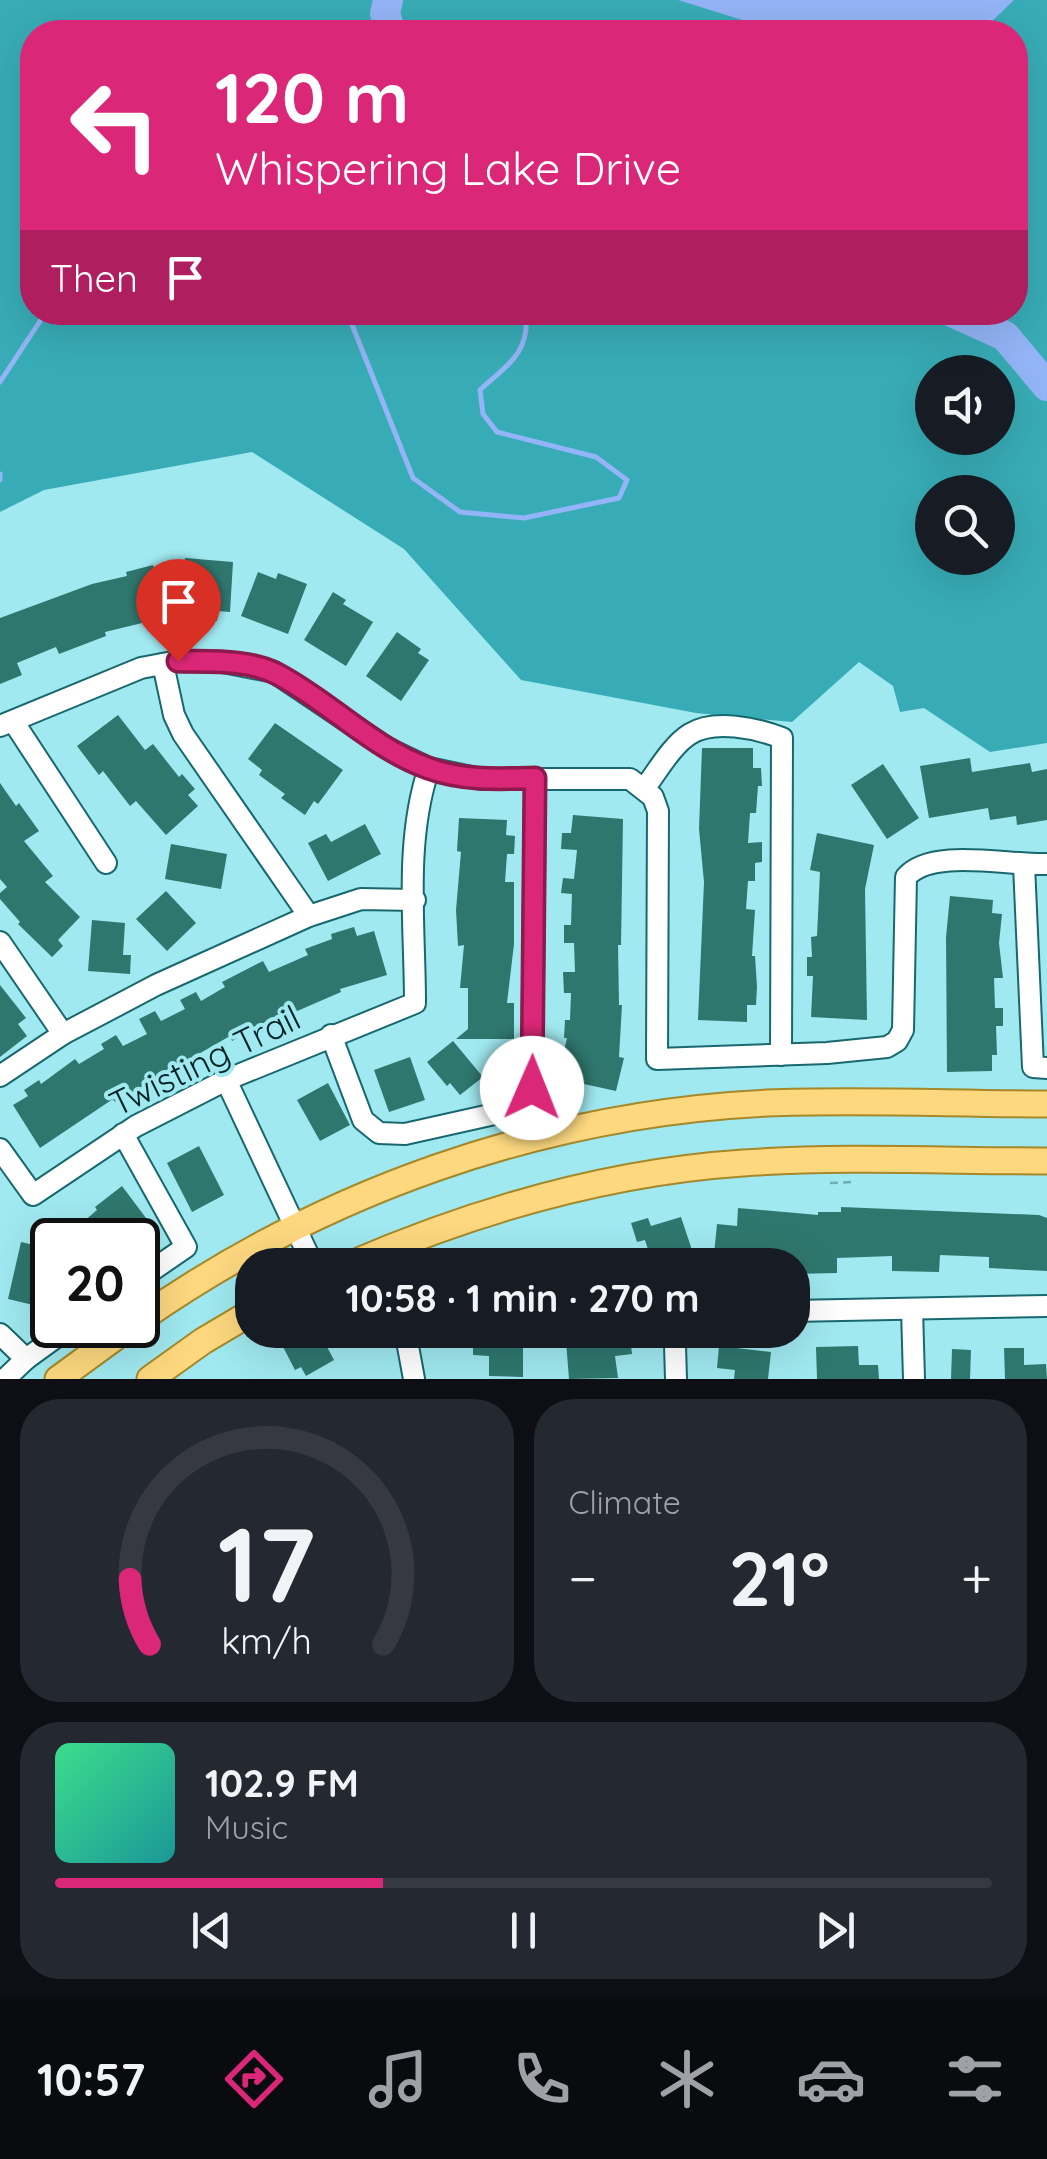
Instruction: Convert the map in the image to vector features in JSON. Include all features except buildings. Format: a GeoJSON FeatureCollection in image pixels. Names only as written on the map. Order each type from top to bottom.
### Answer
{"type":"FeatureCollection","features":[{"type":"Feature","properties":{"kind":"main road"},"geometry":{"type":"LineString","coordinates":[[160,1306],[294,1225],[381,1187],[520,1141],[652,1116],[764,1103],[1047,1104]]}},
{"type":"Feature","properties":{"kind":"main road"},"geometry":{"type":"LineString","coordinates":[[392,1248],[480,1214],[592,1185],[680,1169],[812,1160],[1047,1161]]}},
{"type":"Feature","properties":{"kind":"main road"},"geometry":{"type":"LineString","coordinates":[[150,1379],[235,1322]]}},
{"type":"Feature","properties":{"kind":"main road"},"geometry":{"type":"LineString","coordinates":[[58,1379],[100,1348]]}},
{"type":"Feature","properties":{"kind":"street"},"geometry":{"type":"LineString","coordinates":[[106,862],[6,723],[140,668],[223,662],[274,672],[387,748],[429,768],[481,779],[630,779],[644,789],[658,811],[657,1059],[781,1055],[887,1047],[898,1042],[903,1030],[906,876],[915,866],[944,860],[1047,864]]}},
{"type":"Feature","properties":{"kind":"street"},"geometry":{"type":"LineString","coordinates":[[163,664],[174,716],[183,734],[308,916]]}},
{"type":"Feature","properties":{"kind":"street"},"geometry":{"type":"LineString","coordinates":[[644,789],[687,735],[710,726],[764,731],[782,738],[781,1055]]}},
{"type":"Feature","properties":{"kind":"street"},"geometry":{"type":"LineString","coordinates":[[0,1076],[63,1034],[156,984],[308,916],[361,899],[415,900],[414,838],[420,794],[429,768]]}},
{"type":"Feature","properties":{"kind":"street"},"geometry":{"type":"LineString","coordinates":[[331,1035],[363,1120],[379,1133],[405,1134],[499,1114],[522,1102],[532,1088],[535,778]]}},
{"type":"Feature","properties":{"kind":"street"},"geometry":{"type":"LineString","coordinates":[[1024,865],[1033,1068],[1047,1068]]}},
{"type":"Feature","properties":{"kind":"street","name":"Twisting Trail"},"geometry":{"type":"LineString","coordinates":[[0,1149],[33,1196],[123,1134],[226,1080],[415,1002],[415,900]]}},
{"type":"Feature","properties":{"kind":"street"},"geometry":{"type":"LineString","coordinates":[[0,942],[63,1034]]}},
{"type":"Feature","properties":{"kind":"street"},"geometry":{"type":"LineString","coordinates":[[226,1080],[304,1248]]}},
{"type":"Feature","properties":{"kind":"street"},"geometry":{"type":"LineString","coordinates":[[123,1134],[186,1247],[160,1265]]}},
{"type":"Feature","properties":{"kind":"street"},"geometry":{"type":"LineString","coordinates":[[810,1311],[1047,1306]]}},
{"type":"Feature","properties":{"kind":"street"},"geometry":{"type":"LineString","coordinates":[[912,1309],[914,1379]]}},
{"type":"Feature","properties":{"kind":"street"},"geometry":{"type":"LineString","coordinates":[[0,1334],[26,1359]]}},
{"type":"Feature","properties":{"kind":"street"},"geometry":{"type":"LineString","coordinates":[[6,1379],[42,1348]]}},
{"type":"Feature","properties":{"kind":"street"},"geometry":{"type":"LineString","coordinates":[[409,1348],[414,1379]]}},
{"type":"Feature","properties":{"kind":"street"},"geometry":{"type":"LineString","coordinates":[[675,1348],[676,1379]]}},
{"type":"Feature","properties":{"kind":"path"},"geometry":{"type":"LineString","coordinates":[[820,1181],[851,1182]]}},
{"type":"Feature","properties":{"kind":"shaded area"},"geometry":{"type":"Polygon","coordinates":[[[0,0],[1047,0],[1047,743],[990,752],[924,708],[900,712],[893,686],[859,662],[792,722],[696,713],[521,680],[404,549],[252,452],[44,490],[0,512],[0,0]]]}},
{"type":"Feature","properties":{"kind":"shaded area"},"geometry":{"type":"Polygon","coordinates":[[[678,0],[1014,0],[993,20],[742,20],[678,0]]]}},
{"type":"Feature","properties":{"kind":"waterway"},"geometry":{"type":"LineString","coordinates":[[387,20],[388,0]]}},
{"type":"Feature","properties":{"kind":"waterway"},"geometry":{"type":"LineString","coordinates":[[0,382],[37,325]]}},
{"type":"Feature","properties":{"kind":"waterway"},"geometry":{"type":"LineString","coordinates":[[352,325],[413,478],[460,512],[524,518],[619,498],[627,480],[596,457],[497,432],[483,414],[480,390],[515,357],[526,325]]}},
{"type":"Feature","properties":{"kind":"waterway"},"geometry":{"type":"LineString","coordinates":[[981,325],[1005,336],[1047,386]]}},
{"type":"Feature","properties":{"kind":"waterway"},"geometry":{"type":"LineString","coordinates":[[0,474],[0,480]]}},
{"type":"Feature","properties":{"kind":"route"},"geometry":{"type":"LineString","coordinates":[[178,661],[223,662],[274,672],[387,748],[429,768],[481,779],[535,778],[532,1088]]}}]}
